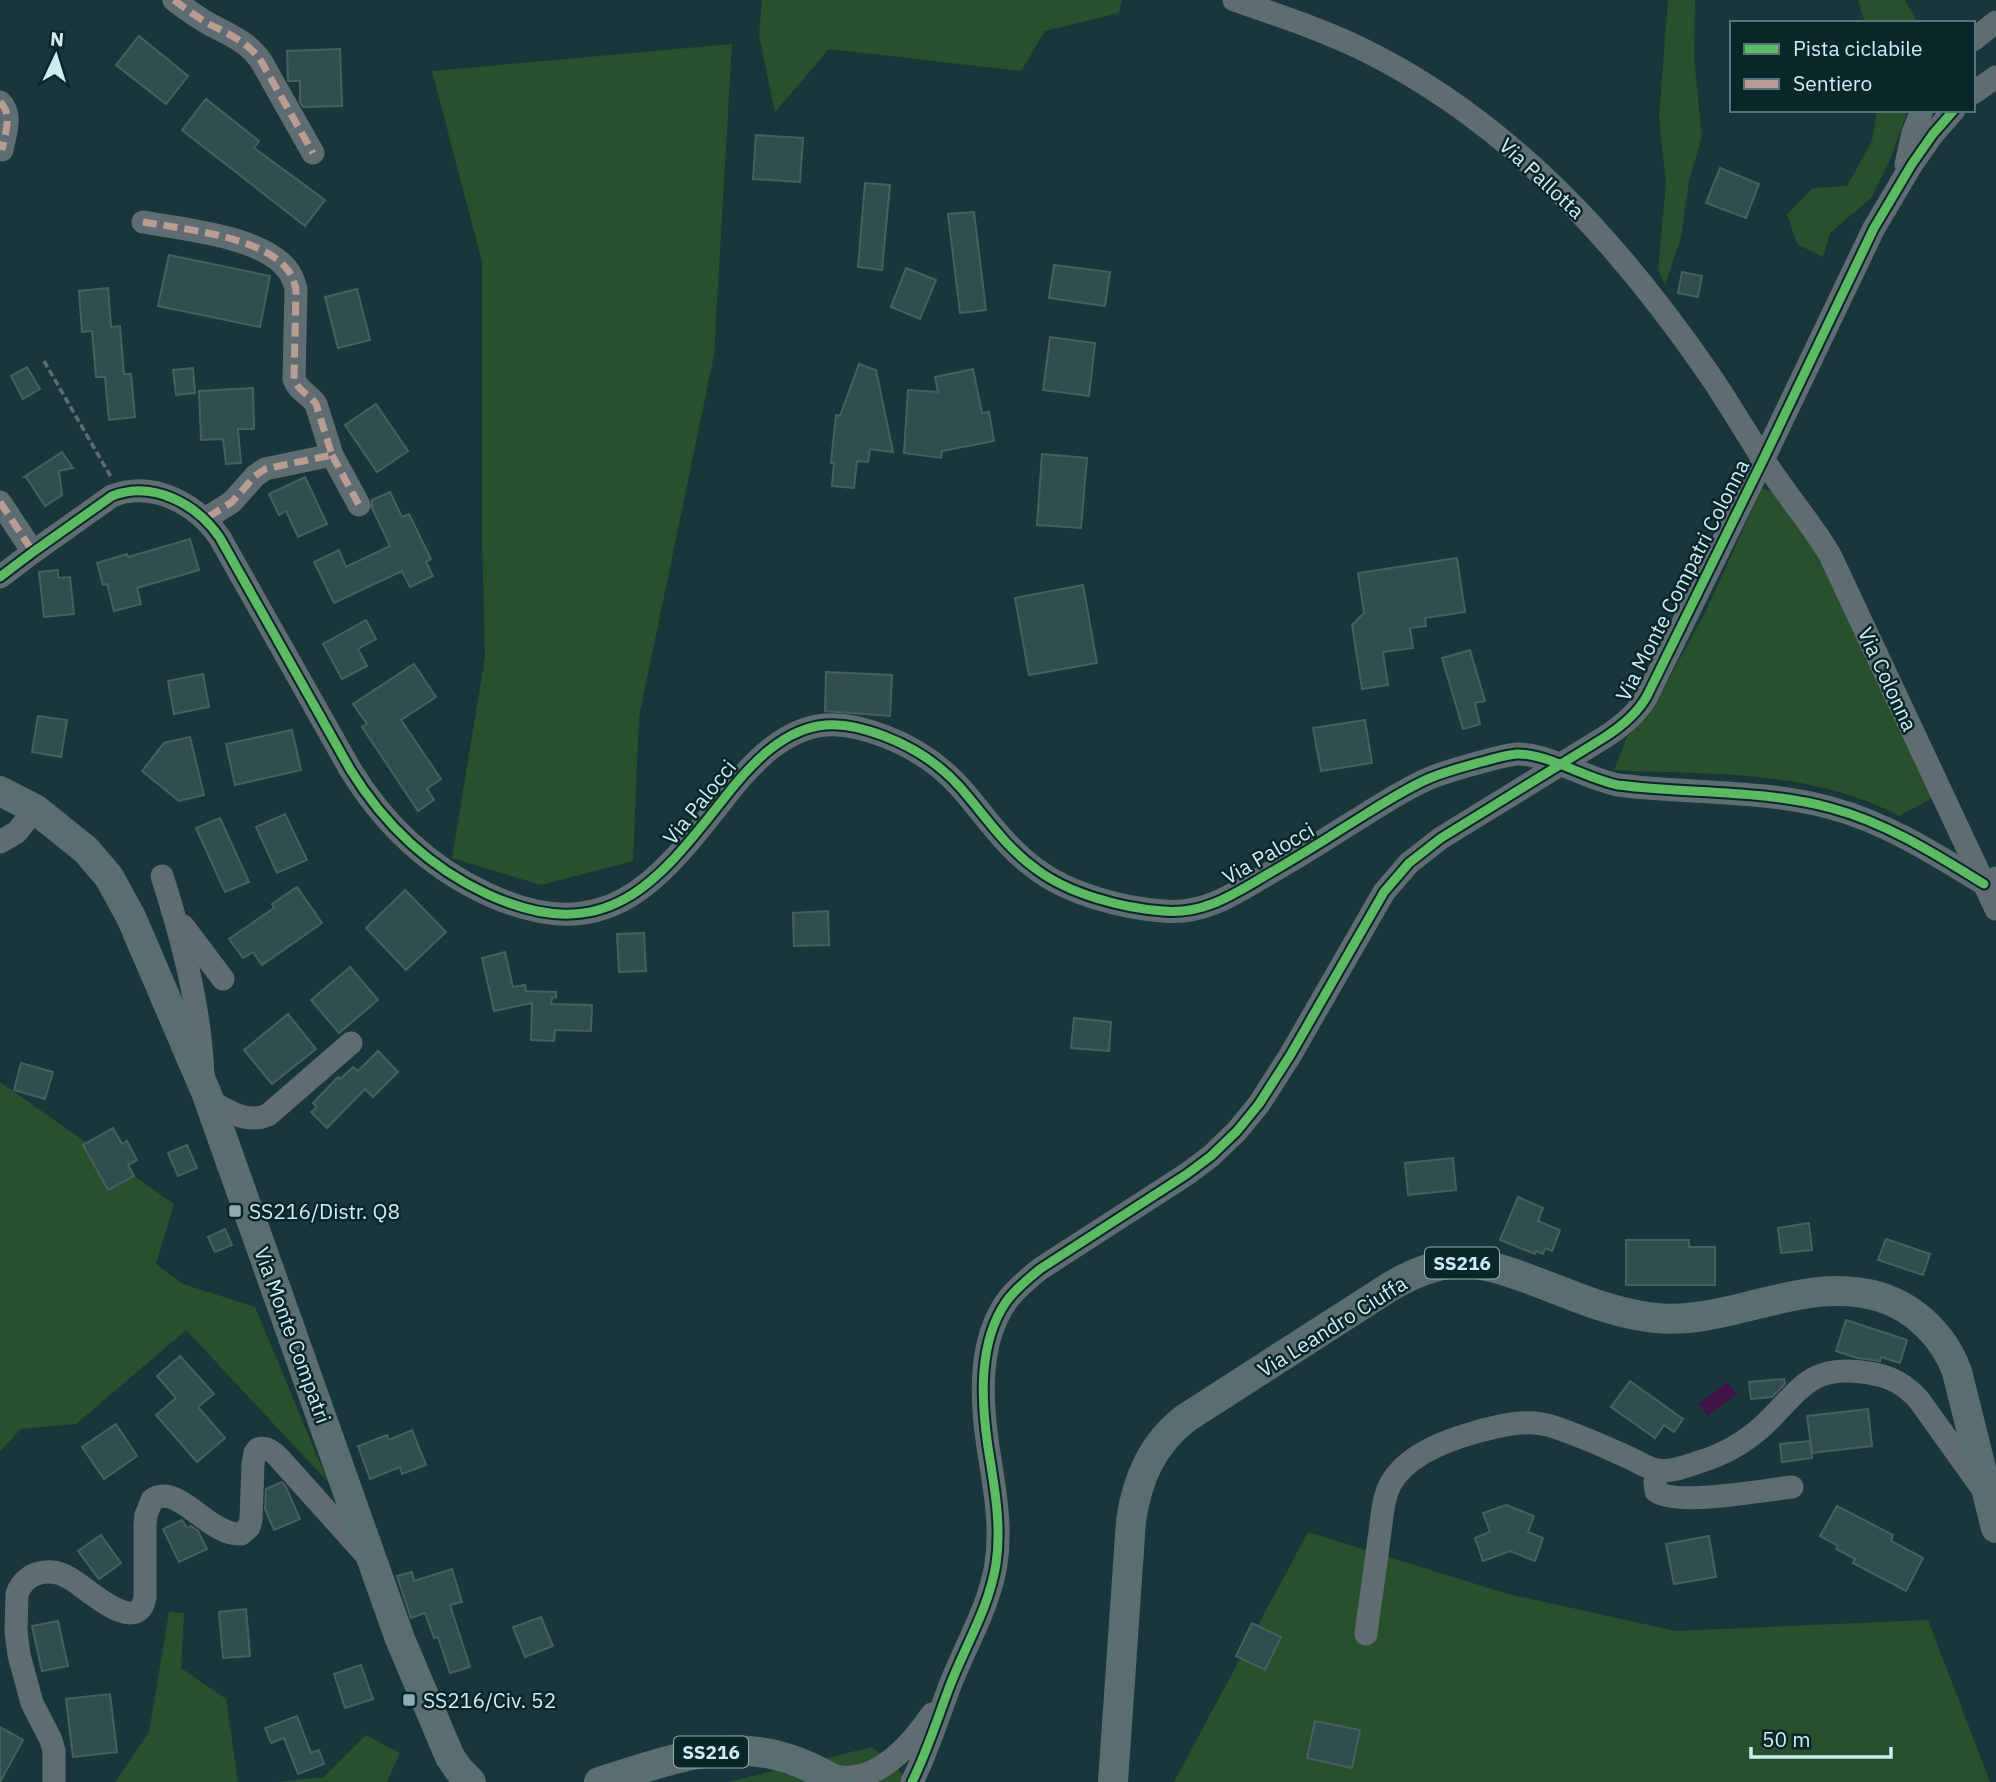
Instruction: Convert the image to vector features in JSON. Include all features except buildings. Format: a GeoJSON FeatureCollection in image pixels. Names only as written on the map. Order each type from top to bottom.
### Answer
{"type":"FeatureCollection","features":[{"type":"Feature","properties":{"kind":"main road","name":"Via Monte Compatri"},"geometry":{"type":"LineString","coordinates":[[0,791],[20,831],[86,850],[109,877],[137,930],[206,1094],[400,1639],[455,1765],[471,1782]]}},
{"type":"Feature","properties":{"kind":"main road","name":"Via Leandro Ciuffa"},"geometry":{"type":"LineString","coordinates":[[1113,1782],[1130,1533],[1139,1486],[1156,1447],[1171,1429],[1186,1418],[1380,1293],[1425,1270],[1457,1263],[1484,1266],[1616,1310],[1655,1318],[1702,1316],[1825,1290],[1859,1292],[1892,1302],[1927,1326],[1951,1356],[1996,1528]]}},
{"type":"Feature","properties":{"kind":"main road","name":"SS216"},"geometry":{"type":"LineString","coordinates":[[599,1782],[681,1757],[723,1751],[768,1753],[799,1762],[831,1778]]}},
{"type":"Feature","properties":{"kind":"street"},"geometry":{"type":"LineString","coordinates":[[174,0],[253,50],[313,153]]}},
{"type":"Feature","properties":{"kind":"street","name":"Via Pallotta"},"geometry":{"type":"LineString","coordinates":[[1234,0],[1351,44],[1391,65],[1459,107],[1526,159],[1580,211],[1626,263],[1708,372],[1763,460]]}},
{"type":"Feature","properties":{"kind":"street"},"geometry":{"type":"LineString","coordinates":[[1975,38],[1996,22]]}},
{"type":"Feature","properties":{"kind":"street"},"geometry":{"type":"LineString","coordinates":[[1975,92],[1996,77]]}},
{"type":"Feature","properties":{"kind":"street"},"geometry":{"type":"LineString","coordinates":[[0,102],[7,111],[2,150]]}},
{"type":"Feature","properties":{"kind":"street"},"geometry":{"type":"LineString","coordinates":[[1902,179],[1910,143],[1921,112]]}},
{"type":"Feature","properties":{"kind":"street","name":"Via Monte Compatri Colonna"},"geometry":{"type":"LineString","coordinates":[[912,1782],[985,1607],[996,1562],[998,1516],[985,1426],[984,1377],[990,1337],[1005,1304],[1040,1269],[1187,1174],[1225,1144],[1269,1090],[1394,877],[1441,838],[1615,731],[1643,704],[1880,215],[1933,134],[1952,112]]}},
{"type":"Feature","properties":{"kind":"street"},"geometry":{"type":"LineString","coordinates":[[143,222],[243,243],[262,250],[286,267],[296,289],[293,379],[300,390],[316,404],[332,455],[359,505]]}},
{"type":"Feature","properties":{"kind":"street"},"geometry":{"type":"LineString","coordinates":[[205,519],[232,502],[255,476],[265,469],[332,455]]}},
{"type":"Feature","properties":{"kind":"street","name":"Via Colonna"},"geometry":{"type":"LineString","coordinates":[[1763,460],[1830,555],[1990,881],[1996,909]]}},
{"type":"Feature","properties":{"kind":"street"},"geometry":{"type":"LineString","coordinates":[[0,577],[102,503],[120,493]]}},
{"type":"Feature","properties":{"kind":"street","name":"Via Palocci"},"geometry":{"type":"LineString","coordinates":[[120,493],[159,493],[184,504],[205,519],[224,545],[349,769],[384,817],[413,846],[451,874],[499,900],[536,911],[563,915],[588,914],[613,906],[631,896],[677,857],[756,761],[788,737],[824,725],[869,730],[903,744],[927,758],[958,785],[1008,845],[1046,876],[1093,896],[1146,909],[1194,911],[1216,903],[1400,793],[1444,773],[1520,754],[1533,755],[1599,781],[1618,785],[1755,796],[1831,808],[1868,820],[1990,881]]}},
{"type":"Feature","properties":{"kind":"street"},"geometry":{"type":"LineString","coordinates":[[0,502],[33,552]]}},
{"type":"Feature","properties":{"kind":"street"},"geometry":{"type":"LineString","coordinates":[[162,876],[183,941],[197,1009],[206,1094],[232,1113],[253,1119],[268,1115],[351,1043]]}},
{"type":"Feature","properties":{"kind":"street"},"geometry":{"type":"LineString","coordinates":[[174,915],[223,979]]}},
{"type":"Feature","properties":{"kind":"street"},"geometry":{"type":"LineString","coordinates":[[1366,1634],[1386,1495],[1392,1482],[1402,1469],[1428,1451],[1481,1430],[1512,1423],[1536,1423],[1553,1427],[1658,1471],[1693,1464],[1731,1449],[1749,1438],[1799,1388],[1818,1375],[1834,1371],[1859,1371],[1891,1378],[1908,1389],[1919,1400],[1987,1496]]}},
{"type":"Feature","properties":{"kind":"street"},"geometry":{"type":"LineString","coordinates":[[54,1782],[51,1740],[30,1696],[17,1639],[17,1594],[27,1577],[43,1572],[63,1575],[104,1603],[130,1613],[139,1611],[143,1608],[145,1597],[145,1525],[152,1500],[159,1496],[170,1497],[185,1504],[220,1531],[241,1534],[249,1527],[251,1520],[253,1458],[262,1447],[280,1459],[374,1563]]}},
{"type":"Feature","properties":{"kind":"street"},"geometry":{"type":"LineString","coordinates":[[1658,1471],[1656,1491],[1671,1497],[1690,1498],[1792,1486]]}},
{"type":"Feature","properties":{"kind":"street","name":"Via Monte Compatri Colonna"},"geometry":{"type":"LineString","coordinates":[[876,1782],[880,1772],[923,1727],[949,1688]]}},
{"type":"Feature","properties":{"kind":"street","name":"Via Monte Compatri Colonna"},"geometry":{"type":"LineString","coordinates":[[926,1782],[933,1734]]}},
{"type":"Feature","properties":{"kind":"street","name":"Via Monte Compatri Colonna"},"geometry":{"type":"LineString","coordinates":[[831,1778],[863,1775],[877,1769],[896,1755]]}},
{"type":"Feature","properties":{"kind":"path"},"geometry":{"type":"LineString","coordinates":[[44,361],[120,493]]}},
{"type":"Feature","properties":{"kind":"green space"},"geometry":{"type":"Polygon","coordinates":[[[762,0],[1122,0],[1119,13],[1045,31],[1021,71],[829,49],[775,112],[759,35],[762,0]]]}},
{"type":"Feature","properties":{"kind":"green space"},"geometry":{"type":"Polygon","coordinates":[[[1668,0],[1695,0],[1694,59],[1702,136],[1689,181],[1681,237],[1665,285],[1658,270],[1666,183],[1659,117],[1668,0]]]}},
{"type":"Feature","properties":{"kind":"green space"},"geometry":{"type":"Polygon","coordinates":[[[1858,0],[1905,0],[1917,21],[1864,21],[1858,0]]]}},
{"type":"Feature","properties":{"kind":"green space"},"geometry":{"type":"Polygon","coordinates":[[[732,44],[714,355],[639,717],[633,861],[541,885],[452,858],[485,657],[482,540],[482,262],[432,71],[732,44]]]}},
{"type":"Feature","properties":{"kind":"green space"},"geometry":{"type":"Polygon","coordinates":[[[1877,112],[1907,112],[1891,157],[1872,197],[1830,233],[1823,257],[1797,244],[1787,214],[1813,188],[1847,186],[1872,141],[1877,112]]]}},
{"type":"Feature","properties":{"kind":"green space"},"geometry":{"type":"Polygon","coordinates":[[[1762,488],[1773,492],[1800,521],[1838,592],[1936,796],[1899,816],[1866,801],[1796,782],[1723,774],[1614,770],[1627,737],[1659,697],[1706,611],[1762,488]]]}},
{"type":"Feature","properties":{"kind":"green space"},"geometry":{"type":"Polygon","coordinates":[[[0,1082],[174,1204],[156,1264],[183,1284],[255,1307],[328,1482],[186,1330],[76,1424],[21,1429],[0,1451],[0,1082]]]}},
{"type":"Feature","properties":{"kind":"green space"},"geometry":{"type":"Polygon","coordinates":[[[1308,1532],[1508,1594],[1676,1631],[1928,1620],[1990,1782],[1174,1782],[1308,1532]]]}},
{"type":"Feature","properties":{"kind":"green space"},"geometry":{"type":"Polygon","coordinates":[[[169,1612],[184,1613],[181,1668],[226,1699],[238,1782],[115,1782],[149,1732],[169,1612]]]}},
{"type":"Feature","properties":{"kind":"green space"},"geometry":{"type":"Polygon","coordinates":[[[366,1735],[400,1753],[387,1782],[277,1782],[324,1777],[366,1735]]]}},
{"type":"Feature","properties":{"kind":"green space"},"geometry":{"type":"Polygon","coordinates":[[[872,1747],[912,1782],[728,1782],[872,1747]]]}},
{"type":"Feature","properties":{"kind":"shaded area"},"geometry":{"type":"Polygon","coordinates":[[[1727,1382],[1737,1394],[1708,1416],[1698,1404],[1727,1382]]]}},
{"type":"Feature","properties":{"kind":"marked path"},"geometry":{"type":"LineString","coordinates":[[174,0],[256,54],[313,153]]}},
{"type":"Feature","properties":{"kind":"marked path"},"geometry":{"type":"LineString","coordinates":[[0,102],[7,118],[2,150]]}},
{"type":"Feature","properties":{"kind":"marked path"},"geometry":{"type":"LineString","coordinates":[[143,222],[240,241],[275,258],[287,269],[296,289],[294,379],[298,387],[316,404],[332,455],[265,469],[255,476],[232,502],[205,519]]}},
{"type":"Feature","properties":{"kind":"marked path"},"geometry":{"type":"LineString","coordinates":[[332,455],[359,505]]}},
{"type":"Feature","properties":{"kind":"marked path"},"geometry":{"type":"LineString","coordinates":[[0,502],[33,552]]}},
{"type":"Feature","properties":{"kind":"cycle path"},"geometry":{"type":"LineString","coordinates":[[912,1782],[993,1580],[998,1549],[998,1520],[983,1391],[990,1335],[1006,1302],[1040,1269],[1187,1174],[1237,1131],[1259,1104],[1291,1054],[1384,892],[1409,863],[1441,838],[1611,733],[1639,708],[1763,460],[1874,228],[1912,164],[1952,112]]}},
{"type":"Feature","properties":{"kind":"cycle path"},"geometry":{"type":"LineString","coordinates":[[0,577],[112,496],[143,491],[173,498],[187,506],[220,538],[350,769],[377,808],[409,842],[446,871],[487,894],[530,909],[566,914],[599,910],[628,897],[654,878],[679,853],[759,759],[796,733],[825,725],[856,727],[905,745],[934,763],[951,778],[1014,850],[1049,878],[1096,898],[1147,909],[1192,910],[1218,902],[1419,783],[1455,769],[1517,754],[1541,758],[1618,785],[1751,795],[1831,808],[1891,831],[1984,884]]}},
{"type":"Feature","properties":{"kind":"place","name":"SS216/Distr. Q8"},"geometry":{"type":"Point","coordinates":[235,1211]}},
{"type":"Feature","properties":{"kind":"place","name":"SS216/Civ. 52"},"geometry":{"type":"Point","coordinates":[409,1700]}}]}
